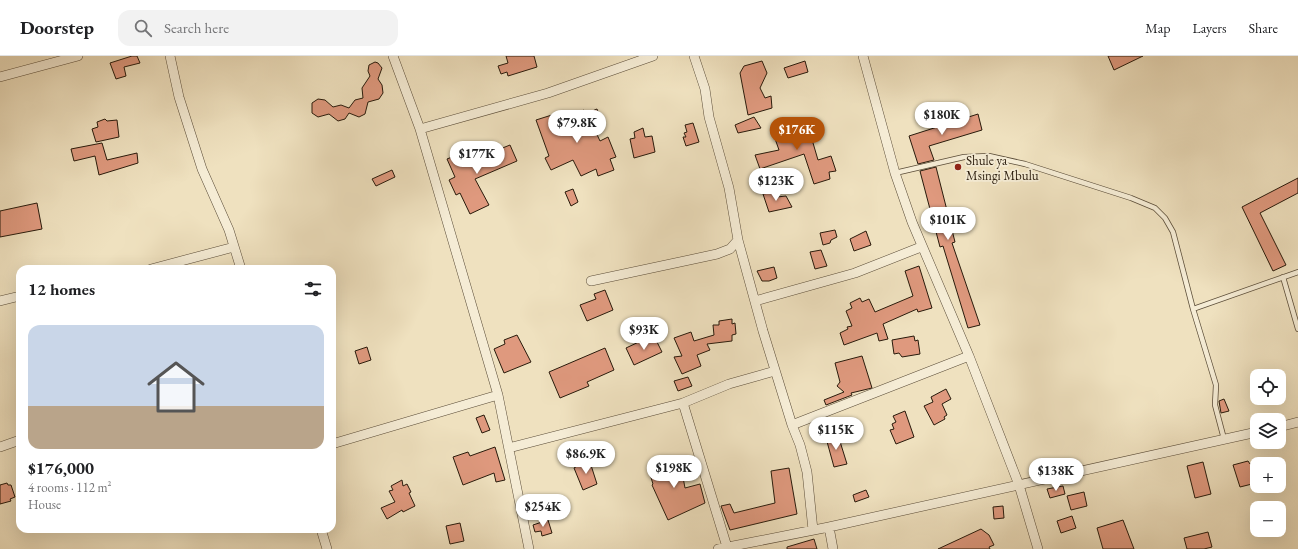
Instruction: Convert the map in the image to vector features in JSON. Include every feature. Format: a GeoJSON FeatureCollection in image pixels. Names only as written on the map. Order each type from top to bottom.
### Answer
{"type":"FeatureCollection","features":[{"type":"Feature","properties":{"kind":"street"},"geometry":{"type":"LineString","coordinates":[[0,77],[59,59],[78,56]]}},
{"type":"Feature","properties":{"kind":"street"},"geometry":{"type":"LineString","coordinates":[[170,56],[180,97],[200,162],[240,265]]}},
{"type":"Feature","properties":{"kind":"street"},"geometry":{"type":"LineString","coordinates":[[392,56],[420,130],[498,395],[529,549]]}},
{"type":"Feature","properties":{"kind":"street"},"geometry":{"type":"LineString","coordinates":[[420,130],[548,93],[653,56]]}},
{"type":"Feature","properties":{"kind":"street"},"geometry":{"type":"LineString","coordinates":[[694,56],[699,68],[709,117],[729,188],[738,240],[775,371],[800,445],[807,472],[813,530]]}},
{"type":"Feature","properties":{"kind":"street"},"geometry":{"type":"LineString","coordinates":[[863,56],[895,173],[922,247],[969,356],[1019,485],[1038,549]]}},
{"type":"Feature","properties":{"kind":"street"},"geometry":{"type":"LineString","coordinates":[[591,281],[717,254],[730,248],[738,240]]}},
{"type":"Feature","properties":{"kind":"street"},"geometry":{"type":"LineString","coordinates":[[166,265],[234,247]]}},
{"type":"Feature","properties":{"kind":"street"},"geometry":{"type":"LineString","coordinates":[[755,301],[855,273],[922,247]]}},
{"type":"Feature","properties":{"kind":"street"},"geometry":{"type":"LineString","coordinates":[[0,301],[16,297]]}},
{"type":"Feature","properties":{"kind":"street"},"geometry":{"type":"LineString","coordinates":[[792,425],[969,356]]}},
{"type":"Feature","properties":{"kind":"street"},"geometry":{"type":"LineString","coordinates":[[509,448],[683,403],[728,384],[775,371]]}},
{"type":"Feature","properties":{"kind":"street"},"geometry":{"type":"LineString","coordinates":[[336,443],[498,395]]}},
{"type":"Feature","properties":{"kind":"street"},"geometry":{"type":"LineString","coordinates":[[683,403],[727,548],[1250,433]]}},
{"type":"Feature","properties":{"kind":"street"},"geometry":{"type":"LineString","coordinates":[[1286,425],[1298,422]]}},
{"type":"Feature","properties":{"kind":"street"},"geometry":{"type":"LineString","coordinates":[[0,447],[16,441]]}},
{"type":"Feature","properties":{"kind":"street"},"geometry":{"type":"LineString","coordinates":[[828,527],[833,549]]}},
{"type":"Feature","properties":{"kind":"street"},"geometry":{"type":"LineString","coordinates":[[322,533],[327,549]]}},
{"type":"Feature","properties":{"kind":"lane"},"geometry":{"type":"LineString","coordinates":[[895,173],[964,157],[988,156],[1025,164],[1131,198],[1155,208],[1166,218],[1173,232],[1193,309],[1216,385],[1215,405],[1224,439]]}},
{"type":"Feature","properties":{"kind":"lane"},"geometry":{"type":"LineString","coordinates":[[1193,309],[1298,272]]}},
{"type":"Feature","properties":{"kind":"lane"},"geometry":{"type":"LineString","coordinates":[[1283,277],[1298,329]]}},
{"type":"Feature","properties":{"kind":"building"},"geometry":{"type":"Polygon","coordinates":[[[132,56],[137,56],[140,63],[124,67],[126,76],[116,79],[110,63],[132,56]]]}},
{"type":"Feature","properties":{"kind":"building"},"geometry":{"type":"Polygon","coordinates":[[[506,56],[534,56],[537,67],[508,76],[507,72],[501,74],[498,66],[508,63],[506,56]]]}},
{"type":"Feature","properties":{"kind":"building"},"geometry":{"type":"Polygon","coordinates":[[[1108,56],[1143,56],[1114,70],[1108,56]]]}},
{"type":"Feature","properties":{"kind":"building"},"geometry":{"type":"Polygon","coordinates":[[[762,61],[767,73],[760,88],[765,98],[771,96],[772,108],[748,115],[740,73],[744,66],[762,61]]]}},
{"type":"Feature","properties":{"kind":"building"},"geometry":{"type":"Polygon","coordinates":[[[805,61],[808,72],[788,78],[784,68],[805,61]]]}},
{"type":"Feature","properties":{"kind":"building"},"geometry":{"type":"Polygon","coordinates":[[[375,62],[382,68],[378,79],[382,85],[383,93],[379,99],[368,102],[365,114],[359,117],[349,113],[345,119],[338,121],[329,114],[318,117],[312,113],[312,103],[318,99],[325,100],[333,107],[341,105],[349,108],[355,100],[363,98],[362,88],[370,76],[368,71],[369,65],[375,62]]]}},
{"type":"Feature","properties":{"kind":"building"},"geometry":{"type":"Polygon","coordinates":[[[597,109],[602,122],[593,126],[600,141],[608,137],[616,157],[610,159],[614,170],[598,176],[596,169],[581,176],[573,160],[551,170],[545,158],[549,156],[536,120],[555,114],[560,128],[578,120],[576,114],[584,110],[585,114],[597,109]]]}},
{"type":"Feature","properties":{"kind":"building"},"geometry":{"type":"Polygon","coordinates":[[[978,114],[982,130],[929,146],[934,160],[918,164],[909,136],[978,114]]]}},
{"type":"Feature","properties":{"kind":"building"},"geometry":{"type":"Polygon","coordinates":[[[754,117],[761,128],[738,133],[735,125],[754,117]]]}},
{"type":"Feature","properties":{"kind":"building"},"geometry":{"type":"Polygon","coordinates":[[[105,119],[107,121],[117,120],[119,137],[96,142],[92,129],[98,127],[97,122],[105,119]]]}},
{"type":"Feature","properties":{"kind":"building"},"geometry":{"type":"Polygon","coordinates":[[[806,119],[818,160],[831,156],[836,171],[829,172],[830,179],[814,184],[804,154],[760,169],[755,155],[779,150],[772,130],[806,119]]]}},
{"type":"Feature","properties":{"kind":"building"},"geometry":{"type":"Polygon","coordinates":[[[693,123],[699,142],[686,146],[683,137],[686,137],[684,133],[687,132],[685,125],[693,123]]]}},
{"type":"Feature","properties":{"kind":"building"},"geometry":{"type":"Polygon","coordinates":[[[643,128],[645,137],[652,136],[655,152],[634,158],[630,139],[635,138],[634,132],[643,128]]]}},
{"type":"Feature","properties":{"kind":"building"},"geometry":{"type":"Polygon","coordinates":[[[102,143],[107,160],[137,153],[138,163],[99,175],[95,156],[74,161],[71,149],[102,143]]]}},
{"type":"Feature","properties":{"kind":"building"},"geometry":{"type":"Polygon","coordinates":[[[510,145],[517,161],[475,179],[489,205],[470,214],[460,193],[456,195],[449,180],[455,177],[447,159],[462,153],[465,159],[469,157],[471,162],[491,153],[489,150],[499,146],[500,149],[510,145]]]}},
{"type":"Feature","properties":{"kind":"building"},"geometry":{"type":"Polygon","coordinates":[[[936,167],[955,242],[952,243],[980,325],[968,328],[943,246],[940,247],[920,171],[936,167]]]}},
{"type":"Feature","properties":{"kind":"building"},"geometry":{"type":"Polygon","coordinates":[[[392,170],[395,177],[376,186],[372,179],[392,170]]]}},
{"type":"Feature","properties":{"kind":"building"},"geometry":{"type":"Polygon","coordinates":[[[1298,178],[1298,193],[1260,213],[1286,265],[1273,271],[1242,207],[1298,178]]]}},
{"type":"Feature","properties":{"kind":"building"},"geometry":{"type":"Polygon","coordinates":[[[573,189],[578,202],[571,206],[565,192],[573,189]]]}},
{"type":"Feature","properties":{"kind":"building"},"geometry":{"type":"Polygon","coordinates":[[[776,192],[777,197],[786,196],[792,207],[769,212],[763,194],[776,192]]]}},
{"type":"Feature","properties":{"kind":"building"},"geometry":{"type":"Polygon","coordinates":[[[37,203],[42,229],[0,237],[0,211],[37,203]]]}},
{"type":"Feature","properties":{"kind":"building"},"geometry":{"type":"Polygon","coordinates":[[[835,230],[837,237],[831,240],[830,243],[823,245],[820,233],[835,230]]]}},
{"type":"Feature","properties":{"kind":"building"},"geometry":{"type":"Polygon","coordinates":[[[866,231],[871,245],[854,251],[850,239],[866,231]]]}},
{"type":"Feature","properties":{"kind":"building"},"geometry":{"type":"Polygon","coordinates":[[[821,250],[827,266],[815,269],[810,252],[821,250]]]}},
{"type":"Feature","properties":{"kind":"building"},"geometry":{"type":"Polygon","coordinates":[[[919,266],[932,308],[918,312],[917,309],[883,324],[888,339],[879,341],[877,333],[844,345],[840,333],[848,329],[847,327],[852,326],[846,311],[852,308],[850,303],[860,298],[862,302],[869,299],[875,312],[913,296],[905,271],[919,266]]]}},
{"type":"Feature","properties":{"kind":"building"},"geometry":{"type":"Polygon","coordinates":[[[774,267],[777,278],[769,281],[762,281],[757,271],[774,267]]]}},
{"type":"Feature","properties":{"kind":"building"},"geometry":{"type":"Polygon","coordinates":[[[605,290],[613,310],[587,321],[580,305],[596,299],[594,294],[605,290]]]}},
{"type":"Feature","properties":{"kind":"building"},"geometry":{"type":"Polygon","coordinates":[[[732,319],[732,324],[735,323],[736,334],[732,335],[732,341],[707,344],[710,350],[697,355],[701,366],[682,374],[674,357],[682,356],[674,338],[691,332],[694,341],[714,335],[713,325],[719,325],[719,321],[732,319]]]}},
{"type":"Feature","properties":{"kind":"building"},"geometry":{"type":"Polygon","coordinates":[[[517,335],[531,362],[504,373],[494,349],[505,344],[504,340],[517,335]]]}},
{"type":"Feature","properties":{"kind":"building"},"geometry":{"type":"Polygon","coordinates":[[[914,336],[915,341],[918,340],[920,354],[902,357],[899,353],[894,354],[892,340],[914,336]]]}},
{"type":"Feature","properties":{"kind":"building"},"geometry":{"type":"Polygon","coordinates":[[[655,338],[662,352],[634,365],[626,348],[643,340],[644,344],[655,338]]]}},
{"type":"Feature","properties":{"kind":"building"},"geometry":{"type":"Polygon","coordinates":[[[367,347],[371,360],[359,364],[355,351],[367,347]]]}},
{"type":"Feature","properties":{"kind":"building"},"geometry":{"type":"Polygon","coordinates":[[[605,348],[614,370],[587,382],[589,386],[560,398],[549,372],[605,348]]]}},
{"type":"Feature","properties":{"kind":"building"},"geometry":{"type":"Polygon","coordinates":[[[862,356],[872,388],[851,393],[852,395],[826,405],[824,400],[844,392],[837,386],[840,382],[835,363],[862,356]]]}},
{"type":"Feature","properties":{"kind":"building"},"geometry":{"type":"Polygon","coordinates":[[[688,377],[692,386],[678,391],[674,381],[688,377]]]}},
{"type":"Feature","properties":{"kind":"building"},"geometry":{"type":"Polygon","coordinates":[[[946,389],[951,399],[942,404],[947,415],[944,417],[945,419],[934,425],[924,406],[933,402],[931,397],[946,389]]]}},
{"type":"Feature","properties":{"kind":"building"},"geometry":{"type":"Polygon","coordinates":[[[1224,399],[1229,411],[1221,413],[1219,401],[1224,399]]]}},
{"type":"Feature","properties":{"kind":"building"},"geometry":{"type":"Polygon","coordinates":[[[905,411],[914,437],[896,444],[890,430],[894,429],[892,424],[896,422],[893,416],[905,411]]]}},
{"type":"Feature","properties":{"kind":"building"},"geometry":{"type":"Polygon","coordinates":[[[484,415],[490,430],[482,433],[476,418],[484,415]]]}},
{"type":"Feature","properties":{"kind":"building"},"geometry":{"type":"Polygon","coordinates":[[[838,435],[847,464],[834,467],[826,438],[838,435]]]}},
{"type":"Feature","properties":{"kind":"building"},"geometry":{"type":"Polygon","coordinates":[[[495,447],[505,480],[496,482],[494,473],[463,485],[453,457],[468,452],[470,456],[495,447]]]}},
{"type":"Feature","properties":{"kind":"building"},"geometry":{"type":"Polygon","coordinates":[[[679,456],[685,488],[700,484],[705,503],[668,520],[652,485],[653,484],[648,468],[663,464],[662,461],[679,456]]]}},
{"type":"Feature","properties":{"kind":"building"},"geometry":{"type":"Polygon","coordinates":[[[589,459],[597,484],[583,490],[574,468],[589,459]]]}},
{"type":"Feature","properties":{"kind":"building"},"geometry":{"type":"Polygon","coordinates":[[[1248,461],[1250,464],[1250,484],[1240,487],[1233,465],[1248,461]]]}},
{"type":"Feature","properties":{"kind":"building"},"geometry":{"type":"Polygon","coordinates":[[[1203,462],[1211,494],[1195,498],[1187,466],[1203,462]]]}},
{"type":"Feature","properties":{"kind":"building"},"geometry":{"type":"Polygon","coordinates":[[[789,468],[797,514],[730,530],[721,506],[730,504],[734,513],[775,503],[771,471],[789,468]]]}},
{"type":"Feature","properties":{"kind":"building"},"geometry":{"type":"Polygon","coordinates":[[[402,480],[403,486],[407,484],[411,492],[409,493],[415,506],[403,512],[402,510],[387,519],[381,508],[395,502],[389,491],[393,490],[391,486],[402,480]]]}},
{"type":"Feature","properties":{"kind":"building"},"geometry":{"type":"Polygon","coordinates":[[[7,483],[8,485],[11,485],[15,497],[10,499],[11,501],[0,504],[0,485],[7,483]]]}},
{"type":"Feature","properties":{"kind":"building"},"geometry":{"type":"Polygon","coordinates":[[[1063,486],[1065,494],[1050,498],[1047,489],[1063,486]]]}},
{"type":"Feature","properties":{"kind":"building"},"geometry":{"type":"Polygon","coordinates":[[[866,490],[869,497],[855,502],[853,495],[866,490]]]}},
{"type":"Feature","properties":{"kind":"building"},"geometry":{"type":"Polygon","coordinates":[[[1084,492],[1087,506],[1071,510],[1067,496],[1084,492]]]}},
{"type":"Feature","properties":{"kind":"building"},"geometry":{"type":"Polygon","coordinates":[[[1003,506],[1004,518],[994,519],[993,507],[1003,506]]]}},
{"type":"Feature","properties":{"kind":"building"},"geometry":{"type":"Polygon","coordinates":[[[1072,516],[1076,528],[1061,533],[1057,521],[1072,516]]]}},
{"type":"Feature","properties":{"kind":"building"},"geometry":{"type":"Polygon","coordinates":[[[548,520],[552,533],[542,536],[541,531],[535,532],[533,525],[548,520]]]}},
{"type":"Feature","properties":{"kind":"building"},"geometry":{"type":"Polygon","coordinates":[[[1123,520],[1134,549],[1103,549],[1097,528],[1123,520]]]}},
{"type":"Feature","properties":{"kind":"building"},"geometry":{"type":"Polygon","coordinates":[[[460,523],[464,541],[450,544],[446,526],[460,523]]]}},
{"type":"Feature","properties":{"kind":"building"},"geometry":{"type":"Polygon","coordinates":[[[981,529],[989,535],[994,545],[989,547],[990,549],[938,549],[981,529]]]}},
{"type":"Feature","properties":{"kind":"building"},"geometry":{"type":"Polygon","coordinates":[[[1208,532],[1212,547],[1204,549],[1187,549],[1184,538],[1208,532]]]}},
{"type":"Feature","properties":{"kind":"building"},"geometry":{"type":"Polygon","coordinates":[[[814,539],[817,549],[787,549],[787,547],[814,539]]]}},
{"type":"Feature","properties":{"kind":"place","name":"Shule ya Msingi Mbulu"},"geometry":{"type":"Point","coordinates":[958,167]}}]}
